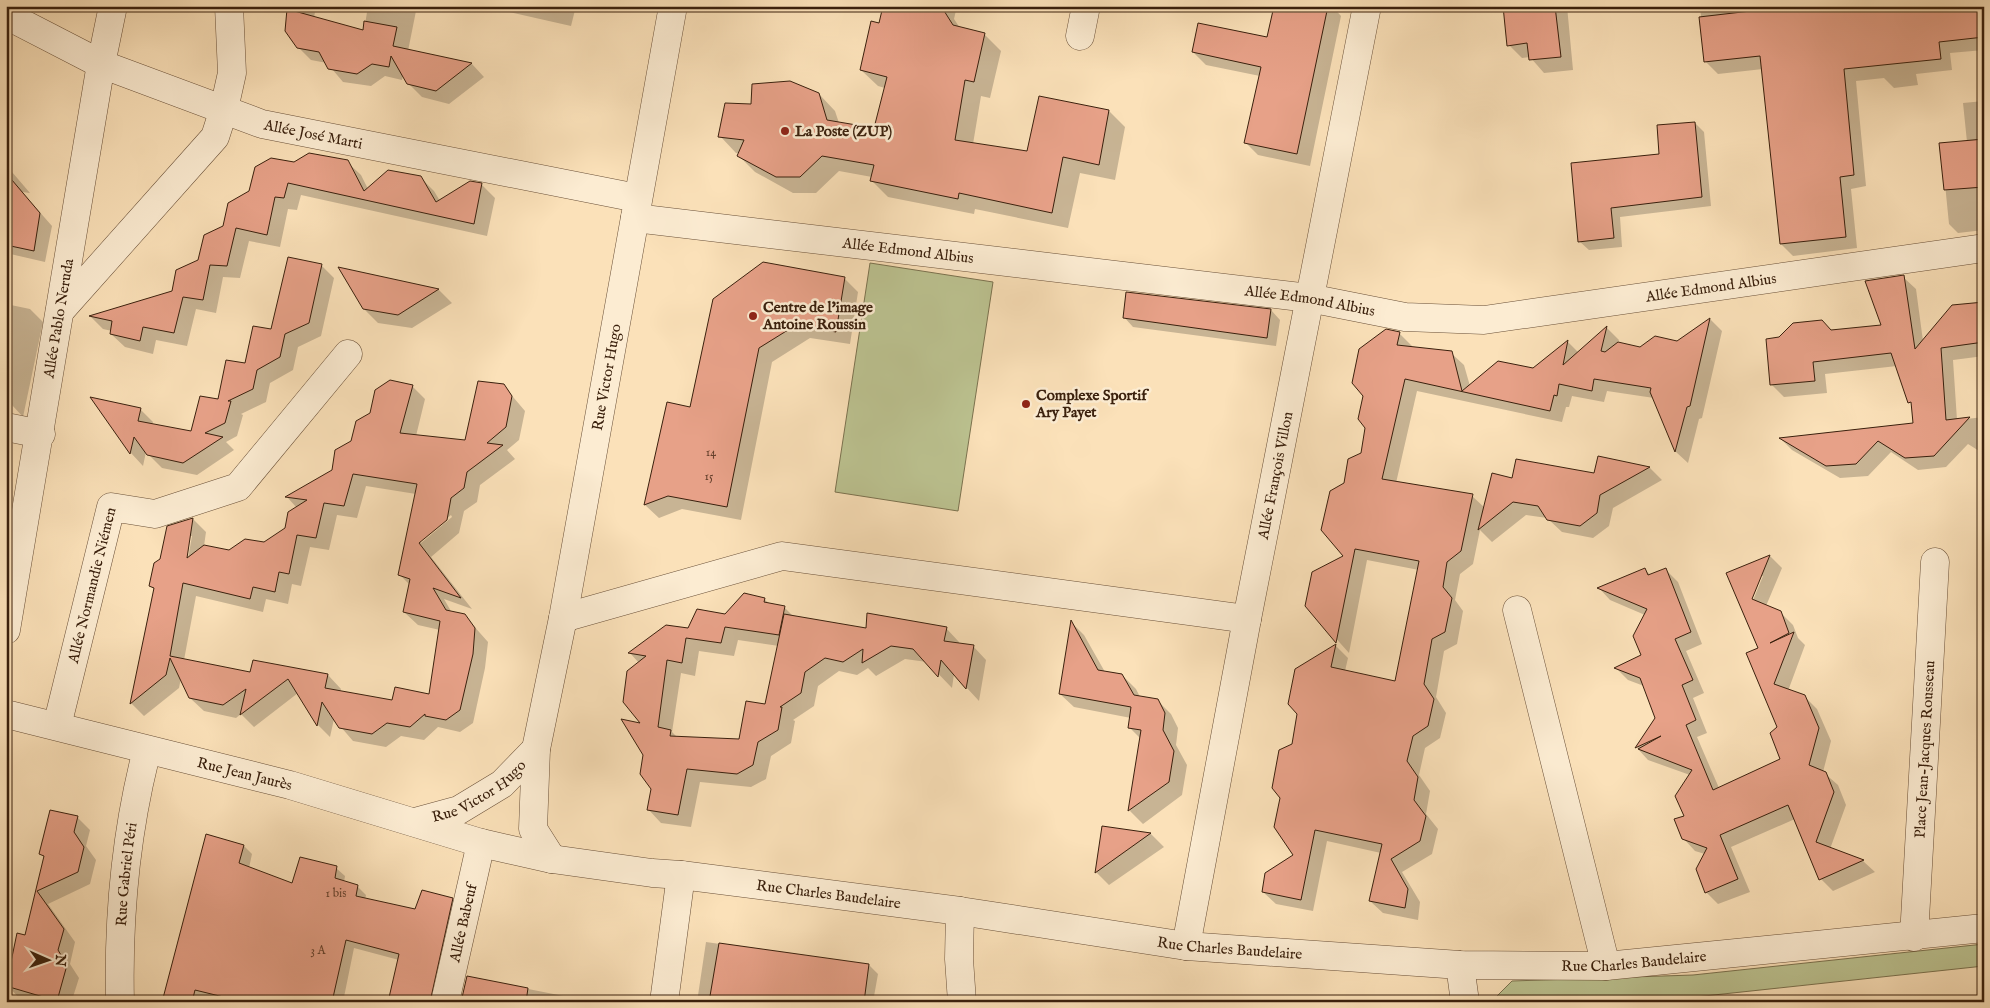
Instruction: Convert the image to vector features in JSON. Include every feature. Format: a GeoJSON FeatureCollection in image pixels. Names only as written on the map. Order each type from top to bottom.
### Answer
{"type":"FeatureCollection","features":[{"type":"Feature","properties":{"kind":"street","name":"Allée Pablo Neruda"},"geometry":{"type":"LineString","coordinates":[[6,630],[101,64],[113,6]]}},
{"type":"Feature","properties":{"kind":"street"},"geometry":{"type":"LineString","coordinates":[[60,311],[215,137],[224,109],[232,73],[229,6]]}},
{"type":"Feature","properties":{"kind":"street","name":"Rue Victor Hugo"},"geometry":{"type":"LineString","coordinates":[[552,859],[533,829],[536,749],[563,618],[673,6]]}},
{"type":"Feature","properties":{"kind":"street"},"geometry":{"type":"LineString","coordinates":[[1080,36],[1086,6]]}},
{"type":"Feature","properties":{"kind":"street","name":"Allée François Villon"},"geometry":{"type":"LineString","coordinates":[[1186,946],[1309,298],[1367,6]]}},
{"type":"Feature","properties":{"kind":"street","name":"Allée José Marti"},"geometry":{"type":"LineString","coordinates":[[6,16],[101,64],[262,124],[636,208]]}},
{"type":"Feature","properties":{"kind":"street","name":"Allée Edmond Albius"},"geometry":{"type":"LineString","coordinates":[[636,208],[1309,298],[1405,317],[1484,320],[1984,248]]}},
{"type":"Feature","properties":{"kind":"street","name":"Allée Normandie Niémen"},"geometry":{"type":"LineString","coordinates":[[57,726],[111,506],[156,514],[238,487],[348,354]]}},
{"type":"Feature","properties":{"kind":"street"},"geometry":{"type":"LineString","coordinates":[[6,427],[40,434]]}},
{"type":"Feature","properties":{"kind":"street"},"geometry":{"type":"LineString","coordinates":[[563,618],[782,556],[1247,620]]}},
{"type":"Feature","properties":{"kind":"street","name":"Place Jean-Jacques Rousseau"},"geometry":{"type":"LineString","coordinates":[[1914,937],[1935,562]]}},
{"type":"Feature","properties":{"kind":"street"},"geometry":{"type":"LineString","coordinates":[[1517,610],[1606,966]]}},
{"type":"Feature","properties":{"kind":"street","name":"Rue Jean Jaurès"},"geometry":{"type":"LineString","coordinates":[[6,714],[290,785],[482,843]]}},
{"type":"Feature","properties":{"kind":"street","name":"Rue Victor Hugo"},"geometry":{"type":"LineString","coordinates":[[415,822],[459,810],[502,784],[536,749]]}},
{"type":"Feature","properties":{"kind":"street","name":"Rue Gabriel Péri"},"geometry":{"type":"LineString","coordinates":[[120,1002],[119,964],[130,840],[135,798],[147,750]]}},
{"type":"Feature","properties":{"kind":"street","name":"Rue Charles Baudelaire"},"geometry":{"type":"LineString","coordinates":[[482,843],[552,859],[960,911],[1186,946],[1460,965],[1606,966],[1914,937],[1984,928]]}},
{"type":"Feature","properties":{"kind":"street","name":"Allée Babeuf"},"geometry":{"type":"LineString","coordinates":[[445,1002],[482,843]]}},
{"type":"Feature","properties":{"kind":"street"},"geometry":{"type":"LineString","coordinates":[[664,1002],[681,874]]}},
{"type":"Feature","properties":{"kind":"street"},"geometry":{"type":"LineString","coordinates":[[960,911],[958,959],[962,1002]]}},
{"type":"Feature","properties":{"kind":"street"},"geometry":{"type":"LineString","coordinates":[[1460,965],[1465,1002]]}},
{"type":"Feature","properties":{"kind":"green space"},"geometry":{"type":"Polygon","coordinates":[[[870,263],[993,282],[958,511],[835,492],[870,263]]]}},
{"type":"Feature","properties":{"kind":"green space"},"geometry":{"type":"Polygon","coordinates":[[[1984,944],[1984,966],[1695,997],[1568,1002],[1491,1002],[1512,981],[1693,975],[1984,944]]]}},
{"type":"Feature","properties":{"kind":"building"},"geometry":{"type":"Polygon","coordinates":[[[883,6],[941,6],[953,25],[985,33],[974,82],[965,80],[955,140],[1027,151],[1039,96],[1109,110],[1099,165],[1063,157],[1052,213],[959,193],[958,199],[870,181],[874,165],[822,156],[800,177],[776,177],[737,156],[744,140],[718,137],[725,103],[751,104],[752,84],[790,81],[819,93],[827,120],[874,128],[887,77],[860,70],[871,21],[879,23],[883,6]]]}},
{"type":"Feature","properties":{"kind":"building"},"geometry":{"type":"Polygon","coordinates":[[[1274,6],[1328,6],[1297,154],[1244,143],[1261,67],[1192,52],[1198,23],[1267,37],[1274,6]]]}},
{"type":"Feature","properties":{"kind":"building"},"geometry":{"type":"Polygon","coordinates":[[[1503,6],[1555,6],[1561,57],[1529,60],[1527,43],[1507,46],[1503,6]]]}},
{"type":"Feature","properties":{"kind":"building"},"geometry":{"type":"Polygon","coordinates":[[[1794,6],[1984,6],[1984,37],[1939,42],[1941,59],[1844,69],[1854,175],[1840,177],[1846,237],[1780,244],[1760,56],[1704,62],[1699,17],[1794,6]]]}},
{"type":"Feature","properties":{"kind":"building"},"geometry":{"type":"Polygon","coordinates":[[[287,9],[363,30],[364,21],[397,27],[393,46],[472,63],[436,91],[407,84],[391,56],[389,67],[372,64],[357,74],[328,69],[319,52],[297,48],[285,31],[287,9]]]}},
{"type":"Feature","properties":{"kind":"building"},"geometry":{"type":"Polygon","coordinates":[[[1695,122],[1702,197],[1611,208],[1614,238],[1578,242],[1571,163],[1659,154],[1657,125],[1695,122]]]}},
{"type":"Feature","properties":{"kind":"building"},"geometry":{"type":"Polygon","coordinates":[[[1984,139],[1984,187],[1944,190],[1939,143],[1984,139]]]}},
{"type":"Feature","properties":{"kind":"building"},"geometry":{"type":"Polygon","coordinates":[[[309,153],[348,160],[364,191],[388,170],[421,176],[436,202],[470,181],[482,183],[474,224],[288,183],[284,198],[275,197],[267,235],[236,228],[227,266],[210,265],[203,300],[183,297],[174,333],[143,327],[140,341],[110,334],[112,321],[89,316],[172,291],[176,270],[198,260],[204,235],[223,226],[228,203],[249,191],[255,167],[271,158],[294,162],[309,153]]]}},
{"type":"Feature","properties":{"kind":"building"},"geometry":{"type":"Polygon","coordinates":[[[6,173],[40,213],[34,251],[6,245],[6,173]]]}},
{"type":"Feature","properties":{"kind":"building"},"geometry":{"type":"Polygon","coordinates":[[[288,257],[322,264],[309,323],[285,334],[280,357],[257,370],[253,389],[228,401],[231,401],[225,423],[205,433],[223,437],[183,463],[147,455],[134,437],[130,454],[90,397],[141,408],[138,421],[191,431],[200,396],[218,399],[226,360],[245,363],[253,326],[271,329],[288,257]]]}},
{"type":"Feature","properties":{"kind":"building"},"geometry":{"type":"Polygon","coordinates":[[[763,262],[845,277],[836,332],[796,325],[759,348],[727,507],[668,496],[644,505],[667,402],[690,407],[713,299],[763,262]]]}},
{"type":"Feature","properties":{"kind":"building"},"geometry":{"type":"Polygon","coordinates":[[[338,267],[439,289],[398,315],[363,309],[338,267]]]}},
{"type":"Feature","properties":{"kind":"building"},"geometry":{"type":"Polygon","coordinates":[[[1904,275],[1915,349],[1952,305],[1984,302],[1984,342],[1941,348],[1946,420],[1970,417],[1934,456],[1905,458],[1878,441],[1856,464],[1826,466],[1779,438],[1913,423],[1911,402],[1908,403],[1891,353],[1813,362],[1815,381],[1770,385],[1766,339],[1779,337],[1793,323],[1822,320],[1831,330],[1881,325],[1865,281],[1904,275]]]}},
{"type":"Feature","properties":{"kind":"building"},"geometry":{"type":"Polygon","coordinates":[[[1126,292],[1271,309],[1267,338],[1123,318],[1126,292]]]}},
{"type":"Feature","properties":{"kind":"building"},"geometry":{"type":"Polygon","coordinates":[[[1710,318],[1690,406],[1687,407],[1675,452],[1650,392],[1651,388],[1594,379],[1592,391],[1559,384],[1557,396],[1554,395],[1550,411],[1405,379],[1382,479],[1473,494],[1461,551],[1447,562],[1443,587],[1452,598],[1445,632],[1432,639],[1424,684],[1434,699],[1428,726],[1413,736],[1407,761],[1418,777],[1414,800],[1426,816],[1420,841],[1391,859],[1408,889],[1405,908],[1369,901],[1382,844],[1315,830],[1301,900],[1262,892],[1265,873],[1293,855],[1274,827],[1280,798],[1272,788],[1279,750],[1292,744],[1297,714],[1288,704],[1295,669],[1336,644],[1331,667],[1395,681],[1419,561],[1355,549],[1336,643],[1305,606],[1312,572],[1343,556],[1321,530],[1330,491],[1344,483],[1348,459],[1361,453],[1365,428],[1358,419],[1363,396],[1352,383],[1359,349],[1386,329],[1400,332],[1397,345],[1452,351],[1462,391],[1498,361],[1533,368],[1568,340],[1563,365],[1607,326],[1601,351],[1605,352],[1618,342],[1640,347],[1655,336],[1677,341],[1710,318]]]}},
{"type":"Feature","properties":{"kind":"building"},"geometry":{"type":"Polygon","coordinates":[[[390,380],[413,385],[400,433],[465,440],[478,381],[504,384],[512,396],[506,427],[487,443],[503,445],[467,472],[464,488],[451,498],[447,520],[419,543],[461,598],[433,588],[446,610],[465,614],[475,628],[473,654],[460,710],[446,720],[425,716],[425,714],[410,727],[387,723],[372,734],[339,728],[322,702],[317,726],[288,679],[240,715],[246,689],[223,705],[189,698],[170,658],[166,675],[130,704],[154,588],[149,586],[154,563],[160,559],[167,526],[193,518],[187,558],[204,545],[229,550],[245,539],[264,542],[285,528],[288,512],[307,500],[285,497],[332,470],[335,450],[351,441],[356,421],[370,413],[375,390],[390,380]],[[353,474],[344,506],[324,503],[316,538],[297,535],[289,574],[279,572],[275,592],[253,587],[250,599],[183,583],[170,656],[250,672],[253,660],[328,674],[325,688],[392,700],[395,687],[429,694],[440,621],[403,612],[410,579],[398,575],[417,484],[353,474]]]}},
{"type":"Feature","properties":{"kind":"building"},"geometry":{"type":"Polygon","coordinates":[[[1598,456],[1650,467],[1600,495],[1597,513],[1580,526],[1547,520],[1538,506],[1513,502],[1478,530],[1492,473],[1512,478],[1516,459],[1594,473],[1598,456]]]}},
{"type":"Feature","properties":{"kind":"building"},"geometry":{"type":"Polygon","coordinates":[[[1770,555],[1752,599],[1781,611],[1789,633],[1770,643],[1794,632],[1774,684],[1805,695],[1819,728],[1809,765],[1826,772],[1834,792],[1816,842],[1864,860],[1819,880],[1788,805],[1720,835],[1738,879],[1705,893],[1696,869],[1707,848],[1682,839],[1674,819],[1684,816],[1675,796],[1692,770],[1638,749],[1661,736],[1635,748],[1655,718],[1640,678],[1614,668],[1641,655],[1633,636],[1647,609],[1597,588],[1645,568],[1648,575],[1666,568],[1691,632],[1675,639],[1693,680],[1682,685],[1696,720],[1686,725],[1713,790],[1780,759],[1770,733],[1777,727],[1746,653],[1758,648],[1726,573],[1770,555]]]}},
{"type":"Feature","properties":{"kind":"building"},"geometry":{"type":"Polygon","coordinates":[[[744,593],[765,598],[764,602],[785,606],[779,635],[725,627],[721,643],[686,638],[682,663],[667,660],[658,727],[671,730],[670,736],[739,739],[746,701],[765,704],[784,614],[866,628],[867,613],[947,627],[944,641],[974,645],[966,689],[941,660],[938,677],[913,649],[891,646],[862,663],[863,649],[843,662],[825,658],[805,672],[801,693],[780,707],[782,707],[778,730],[758,742],[753,765],[737,774],[687,769],[678,815],[647,810],[651,789],[640,774],[643,755],[621,719],[640,723],[623,702],[627,671],[646,656],[628,653],[666,625],[688,628],[697,609],[725,614],[744,593]]]}},
{"type":"Feature","properties":{"kind":"building"},"geometry":{"type":"Polygon","coordinates":[[[1071,620],[1098,670],[1122,674],[1134,695],[1158,699],[1165,713],[1163,730],[1174,751],[1169,782],[1128,811],[1141,730],[1128,728],[1131,707],[1059,694],[1071,620]]]}},
{"type":"Feature","properties":{"kind":"building"},"geometry":{"type":"Polygon","coordinates":[[[50,810],[78,816],[74,832],[84,847],[78,872],[37,891],[64,929],[58,950],[67,965],[57,1001],[6,986],[17,933],[25,935],[44,856],[39,854],[50,810]]]}},
{"type":"Feature","properties":{"kind":"building"},"geometry":{"type":"Polygon","coordinates":[[[1102,826],[1151,833],[1095,873],[1102,826]]]}},
{"type":"Feature","properties":{"kind":"building"},"geometry":{"type":"Polygon","coordinates":[[[206,834],[244,845],[239,863],[292,883],[300,857],[337,866],[335,878],[358,885],[356,896],[415,909],[422,890],[453,898],[430,1002],[388,1002],[399,954],[346,940],[332,1002],[244,1002],[195,990],[192,1002],[162,1002],[206,834]]]}},
{"type":"Feature","properties":{"kind":"building"},"geometry":{"type":"Polygon","coordinates":[[[719,943],[869,964],[864,1002],[709,1002],[719,943]]]}},
{"type":"Feature","properties":{"kind":"building"},"geometry":{"type":"Polygon","coordinates":[[[467,976],[528,988],[526,1002],[461,1002],[467,976]]]}},
{"type":"Feature","properties":{"kind":"place","name":"La Poste (ZUP)"},"geometry":{"type":"Point","coordinates":[785,131]}},
{"type":"Feature","properties":{"kind":"place","name":"Centre de l'image Antoine Roussin"},"geometry":{"type":"Point","coordinates":[753,316]}},
{"type":"Feature","properties":{"kind":"place","name":"Complexe Sportif Ary Payet"},"geometry":{"type":"Point","coordinates":[1026,404]}}]}
